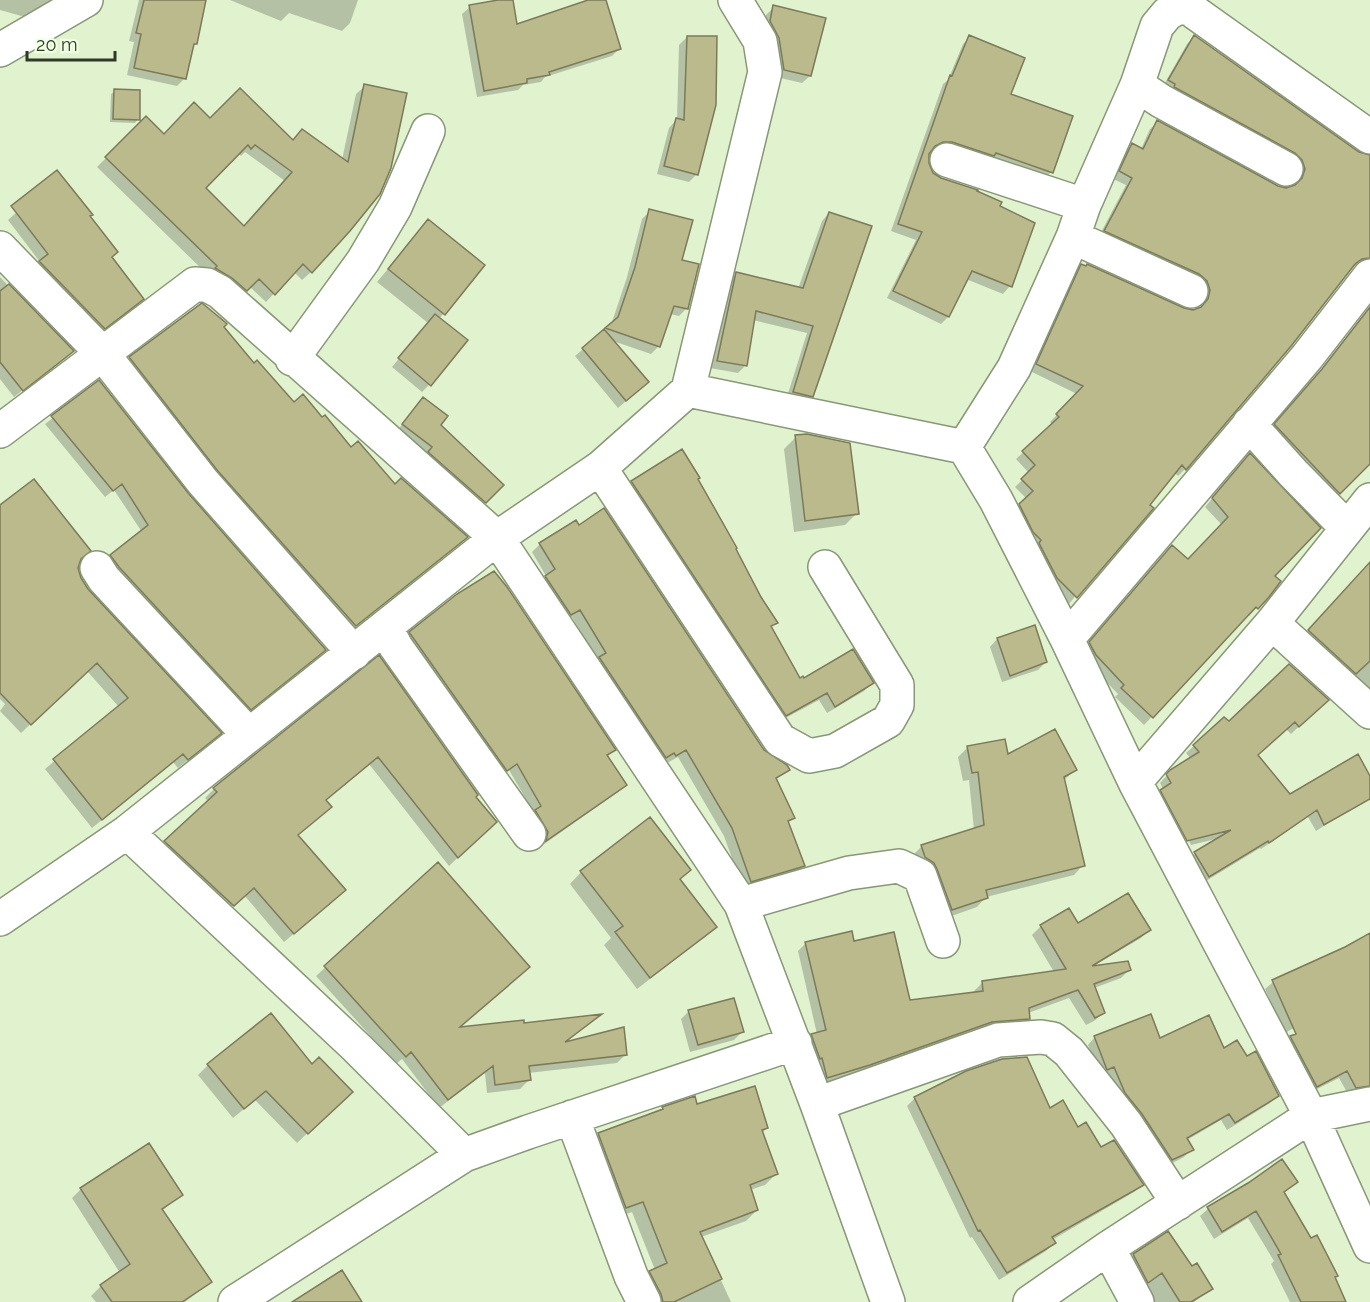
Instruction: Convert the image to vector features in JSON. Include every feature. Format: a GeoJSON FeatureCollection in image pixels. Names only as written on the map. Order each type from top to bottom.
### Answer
{"type":"FeatureCollection","features":[{"type":"Feature","properties":{"kind":"street"},"geometry":{"type":"LineString","coordinates":[[0,50],[86,0]]}},
{"type":"Feature","properties":{"kind":"street"},"geometry":{"type":"LineString","coordinates":[[0,919],[127,832],[497,538],[600,468],[688,390],[765,72],[760,41],[743,5]]}},
{"type":"Feature","properties":{"kind":"street"},"geometry":{"type":"LineString","coordinates":[[964,447],[1014,368],[1073,237],[1084,205],[1137,85],[1157,26],[1167,14],[1178,7],[1190,9],[1370,137]]}},
{"type":"Feature","properties":{"kind":"street"},"geometry":{"type":"LineString","coordinates":[[1137,85],[1161,101],[1286,169]]}},
{"type":"Feature","properties":{"kind":"street"},"geometry":{"type":"LineString","coordinates":[[292,359],[363,261],[395,207],[428,131]]}},
{"type":"Feature","properties":{"kind":"street"},"geometry":{"type":"LineString","coordinates":[[946,160],[1084,205]]}},
{"type":"Feature","properties":{"kind":"street"},"geometry":{"type":"LineString","coordinates":[[1073,237],[1191,291]]}},
{"type":"Feature","properties":{"kind":"street"},"geometry":{"type":"LineString","coordinates":[[0,248],[102,353],[203,482],[354,653]]}},
{"type":"Feature","properties":{"kind":"street"},"geometry":{"type":"LineString","coordinates":[[1067,639],[1306,357],[1370,276]]}},
{"type":"Feature","properties":{"kind":"street"},"geometry":{"type":"LineString","coordinates":[[0,431],[195,284],[207,285],[220,292],[292,359],[497,538],[741,904],[795,1043],[888,1302]]}},
{"type":"Feature","properties":{"kind":"street"},"geometry":{"type":"LineString","coordinates":[[688,390],[902,432],[964,447],[996,500],[1067,639],[1135,782],[1311,1116],[1370,1246]]}},
{"type":"Feature","properties":{"kind":"street"},"geometry":{"type":"LineString","coordinates":[[1135,782],[1362,514],[1293,473],[1249,424]]}},
{"type":"Feature","properties":{"kind":"street"},"geometry":{"type":"LineString","coordinates":[[600,468],[780,741],[809,756],[835,751],[888,721],[897,705],[897,685],[825,567]]}},
{"type":"Feature","properties":{"kind":"street"},"geometry":{"type":"LineString","coordinates":[[97,568],[104,579],[249,735]]}},
{"type":"Feature","properties":{"kind":"street"},"geometry":{"type":"LineString","coordinates":[[1272,623],[1370,712]]}},
{"type":"Feature","properties":{"kind":"street"},"geometry":{"type":"LineString","coordinates":[[386,628],[396,647],[530,834]]}},
{"type":"Feature","properties":{"kind":"street"},"geometry":{"type":"LineString","coordinates":[[127,832],[349,1040],[464,1155]]}},
{"type":"Feature","properties":{"kind":"street"},"geometry":{"type":"LineString","coordinates":[[741,904],[849,873],[899,866],[920,876],[943,941]]}},
{"type":"Feature","properties":{"kind":"street"},"geometry":{"type":"LineString","coordinates":[[817,1104],[998,1040],[1041,1037],[1053,1039],[1069,1052],[1126,1124],[1178,1203]]}},
{"type":"Feature","properties":{"kind":"street"},"geometry":{"type":"LineString","coordinates":[[236,1302],[464,1155],[795,1043]]}},
{"type":"Feature","properties":{"kind":"street"},"geometry":{"type":"LineString","coordinates":[[1030,1302],[1108,1248],[1311,1116],[1370,1104]]}},
{"type":"Feature","properties":{"kind":"street"},"geometry":{"type":"LineString","coordinates":[[572,1117],[631,1276],[644,1302]]}},
{"type":"Feature","properties":{"kind":"street"},"geometry":{"type":"LineString","coordinates":[[1108,1248],[1137,1302]]}},
{"type":"Feature","properties":{"kind":"building"},"geometry":{"type":"Polygon","coordinates":[[[144,0],[206,0],[197,44],[194,44],[186,79],[134,68],[141,34],[136,33],[144,0]]]}},
{"type":"Feature","properties":{"kind":"building"},"geometry":{"type":"Polygon","coordinates":[[[513,0],[517,24],[588,0],[606,0],[621,49],[549,72],[550,75],[527,79],[527,83],[484,91],[469,5],[513,0]]]}},
{"type":"Feature","properties":{"kind":"building"},"geometry":{"type":"Polygon","coordinates":[[[773,5],[826,18],[811,76],[784,70],[779,38],[770,21],[773,5]]]}},
{"type":"Feature","properties":{"kind":"building"},"geometry":{"type":"Polygon","coordinates":[[[969,35],[1025,58],[1011,94],[1073,116],[1053,173],[996,153],[994,156],[952,142],[943,142],[935,146],[929,154],[929,163],[933,173],[941,178],[978,190],[1002,202],[1000,206],[1035,223],[1012,287],[972,271],[949,317],[893,291],[922,232],[898,224],[950,75],[952,76],[969,35]]]}},
{"type":"Feature","properties":{"kind":"building"},"geometry":{"type":"Polygon","coordinates":[[[1194,35],[1359,152],[1370,155],[1370,258],[1362,259],[1355,264],[1292,345],[1186,470],[1182,465],[1150,505],[1154,508],[1077,598],[1057,578],[1039,543],[1041,540],[1033,532],[1019,504],[1033,491],[1021,479],[1035,465],[1022,451],[1059,417],[1056,414],[1083,386],[1036,364],[1081,264],[1086,266],[1087,264],[1193,310],[1201,307],[1208,299],[1210,290],[1207,281],[1199,274],[1104,231],[1132,178],[1119,171],[1132,143],[1143,149],[1157,120],[1278,186],[1286,188],[1295,185],[1302,178],[1305,169],[1302,160],[1295,153],[1174,87],[1175,84],[1168,80],[1194,35]]]}},
{"type":"Feature","properties":{"kind":"building"},"geometry":{"type":"Polygon","coordinates":[[[687,36],[717,36],[716,105],[698,175],[664,166],[676,118],[684,120],[687,36]]]}},
{"type":"Feature","properties":{"kind":"building"},"geometry":{"type":"Polygon","coordinates":[[[364,84],[407,93],[391,168],[380,194],[312,273],[303,264],[275,295],[259,279],[247,291],[232,278],[215,268],[217,266],[105,157],[146,116],[164,134],[194,102],[210,118],[240,88],[293,140],[302,129],[348,162],[364,84]],[[248,145],[206,188],[244,226],[292,172],[255,145],[251,149],[248,145]]]}},
{"type":"Feature","properties":{"kind":"building"},"geometry":{"type":"Polygon","coordinates":[[[114,89],[140,90],[140,120],[113,119],[114,89]]]}},
{"type":"Feature","properties":{"kind":"building"},"geometry":{"type":"Polygon","coordinates":[[[57,170],[93,215],[90,216],[118,252],[112,257],[144,299],[105,329],[39,261],[48,254],[11,206],[57,170]]]}},
{"type":"Feature","properties":{"kind":"building"},"geometry":{"type":"Polygon","coordinates":[[[649,209],[693,220],[682,260],[699,264],[688,309],[674,306],[660,347],[605,328],[618,317],[635,267],[649,209]]]}},
{"type":"Feature","properties":{"kind":"building"},"geometry":{"type":"Polygon","coordinates":[[[829,212],[872,226],[813,397],[793,392],[813,326],[756,311],[747,366],[717,361],[736,272],[803,288],[829,212]]]}},
{"type":"Feature","properties":{"kind":"building"},"geometry":{"type":"Polygon","coordinates":[[[428,219],[485,265],[445,315],[388,269],[428,219]]]}},
{"type":"Feature","properties":{"kind":"building"},"geometry":{"type":"Polygon","coordinates":[[[9,284],[74,351],[23,391],[0,362],[0,291],[9,284]]]}},
{"type":"Feature","properties":{"kind":"building"},"geometry":{"type":"Polygon","coordinates":[[[202,303],[227,324],[224,327],[254,363],[257,360],[294,402],[303,394],[322,417],[325,415],[351,447],[358,441],[395,484],[401,478],[468,537],[356,626],[217,470],[129,357],[202,303]]]}},
{"type":"Feature","properties":{"kind":"building"},"geometry":{"type":"Polygon","coordinates":[[[1370,307],[1370,464],[1340,494],[1274,424],[1322,369],[1370,307]]]}},
{"type":"Feature","properties":{"kind":"building"},"geometry":{"type":"Polygon","coordinates":[[[435,314],[468,340],[431,386],[398,358],[435,314]]]}},
{"type":"Feature","properties":{"kind":"building"},"geometry":{"type":"Polygon","coordinates":[[[604,329],[649,382],[626,401],[582,348],[604,329]]]}},
{"type":"Feature","properties":{"kind":"building"},"geometry":{"type":"Polygon","coordinates":[[[99,380],[189,494],[326,650],[251,710],[110,555],[148,525],[122,484],[113,491],[51,416],[99,380]]]}},
{"type":"Feature","properties":{"kind":"building"},"geometry":{"type":"Polygon","coordinates":[[[423,397],[448,416],[441,425],[504,485],[486,503],[428,452],[432,447],[402,424],[423,397]]]}},
{"type":"Feature","properties":{"kind":"building"},"geometry":{"type":"Polygon","coordinates":[[[807,434],[850,443],[859,514],[805,521],[795,435],[807,434]]]}},
{"type":"Feature","properties":{"kind":"building"},"geometry":{"type":"Polygon","coordinates":[[[682,449],[700,478],[698,479],[737,548],[761,597],[778,623],[771,626],[800,678],[803,676],[804,678],[853,649],[874,683],[835,707],[827,693],[786,716],[631,481],[682,449]]]}},
{"type":"Feature","properties":{"kind":"building"},"geometry":{"type":"Polygon","coordinates":[[[1250,453],[1321,528],[1275,576],[1281,581],[1269,597],[1258,609],[1256,607],[1153,718],[1121,688],[1124,685],[1096,655],[1089,642],[1172,545],[1188,559],[1228,517],[1212,498],[1250,453]]]}},
{"type":"Feature","properties":{"kind":"building"},"geometry":{"type":"Polygon","coordinates":[[[34,479],[91,551],[81,559],[78,568],[88,589],[222,733],[188,760],[183,754],[102,820],[53,759],[128,698],[97,663],[31,725],[0,693],[0,505],[34,479]]]}},
{"type":"Feature","properties":{"kind":"building"},"geometry":{"type":"Polygon","coordinates":[[[604,508],[764,750],[787,765],[790,770],[776,778],[795,818],[788,821],[805,866],[751,882],[732,828],[686,750],[676,756],[674,753],[666,758],[599,657],[606,653],[580,610],[571,615],[545,576],[555,569],[539,543],[576,520],[579,525],[604,508]]]}},
{"type":"Feature","properties":{"kind":"building"},"geometry":{"type":"Polygon","coordinates":[[[1370,562],[1370,661],[1356,674],[1308,630],[1370,562]]]}},
{"type":"Feature","properties":{"kind":"building"},"geometry":{"type":"Polygon","coordinates":[[[494,571],[616,750],[607,755],[627,785],[546,841],[548,832],[535,810],[541,806],[517,764],[507,771],[409,632],[457,594],[494,571]]]}},
{"type":"Feature","properties":{"kind":"building"},"geometry":{"type":"Polygon","coordinates":[[[1035,625],[1047,662],[1010,676],[997,638],[1035,625]]]}},
{"type":"Feature","properties":{"kind":"building"},"geometry":{"type":"Polygon","coordinates":[[[379,655],[478,795],[476,797],[497,822],[458,858],[378,757],[326,800],[332,807],[298,835],[346,890],[294,934],[254,888],[234,906],[164,841],[217,792],[213,788],[379,655]]]}},
{"type":"Feature","properties":{"kind":"building"},"geometry":{"type":"Polygon","coordinates":[[[1289,664],[1329,700],[1299,727],[1295,722],[1258,755],[1290,794],[1358,754],[1370,776],[1370,799],[1324,825],[1317,810],[1269,843],[1268,841],[1209,877],[1194,852],[1231,830],[1187,841],[1160,790],[1171,783],[1166,774],[1199,752],[1193,745],[1224,717],[1229,721],[1289,664]]]}},
{"type":"Feature","properties":{"kind":"building"},"geometry":{"type":"Polygon","coordinates":[[[1055,729],[1077,770],[1064,777],[1085,866],[986,890],[988,898],[952,910],[937,869],[934,863],[925,857],[921,845],[984,825],[978,772],[972,773],[967,746],[1005,739],[1008,754],[1055,729]]]}},
{"type":"Feature","properties":{"kind":"building"},"geometry":{"type":"Polygon","coordinates":[[[650,817],[691,870],[680,879],[717,927],[650,978],[615,932],[623,926],[580,871],[650,817]]]}},
{"type":"Feature","properties":{"kind":"building"},"geometry":{"type":"Polygon","coordinates":[[[438,862],[530,967],[460,1027],[524,1020],[524,1023],[602,1014],[565,1042],[624,1027],[627,1055],[529,1066],[531,1080],[495,1085],[493,1066],[448,1100],[411,1052],[406,1057],[324,966],[438,862]]]}},
{"type":"Feature","properties":{"kind":"building"},"geometry":{"type":"Polygon","coordinates":[[[1128,893],[1151,930],[1092,966],[1128,961],[1131,970],[1094,984],[1105,1013],[1095,1018],[1078,990],[1029,1008],[1030,1019],[992,1022],[827,1078],[822,1058],[820,1059],[811,1034],[826,1030],[805,942],[852,931],[854,941],[894,932],[910,1000],[983,991],[982,981],[1066,969],[1040,925],[1069,908],[1078,923],[1128,893]]]}},
{"type":"Feature","properties":{"kind":"building"},"geometry":{"type":"Polygon","coordinates":[[[1370,933],[1370,1086],[1356,1088],[1347,1071],[1317,1087],[1290,1036],[1296,1034],[1272,980],[1345,947],[1370,933]]]}},
{"type":"Feature","properties":{"kind":"building"},"geometry":{"type":"Polygon","coordinates":[[[734,998],[744,1032],[698,1045],[688,1010],[734,998]]]}},
{"type":"Feature","properties":{"kind":"building"},"geometry":{"type":"Polygon","coordinates":[[[271,1013],[312,1064],[319,1057],[353,1092],[308,1134],[266,1091],[244,1109],[207,1064],[271,1013]]]}},
{"type":"Feature","properties":{"kind":"building"},"geometry":{"type":"Polygon","coordinates":[[[1151,1014],[1160,1038],[1209,1015],[1224,1048],[1237,1040],[1247,1056],[1256,1051],[1279,1096],[1235,1123],[1229,1114],[1187,1138],[1194,1150],[1172,1160],[1142,1114],[1125,1093],[1114,1067],[1107,1070],[1094,1036],[1151,1014]]]}},
{"type":"Feature","properties":{"kind":"building"},"geometry":{"type":"Polygon","coordinates":[[[1027,1057],[1050,1108],[1063,1100],[1078,1127],[1086,1122],[1101,1147],[1114,1140],[1144,1185],[1052,1237],[1056,1243],[1007,1273],[980,1230],[978,1231],[914,1097],[966,1071],[1002,1059],[1027,1057]]]}},
{"type":"Feature","properties":{"kind":"building"},"geometry":{"type":"Polygon","coordinates":[[[755,1086],[768,1128],[762,1130],[778,1174],[750,1185],[758,1210],[700,1232],[722,1279],[674,1302],[663,1302],[649,1271],[667,1263],[643,1202],[626,1208],[598,1133],[695,1096],[697,1104],[755,1086]]]}},
{"type":"Feature","properties":{"kind":"building"},"geometry":{"type":"Polygon","coordinates":[[[149,1143],[183,1195],[162,1209],[212,1282],[182,1302],[112,1302],[100,1285],[130,1264],[80,1188],[149,1143]]]}},
{"type":"Feature","properties":{"kind":"building"},"geometry":{"type":"Polygon","coordinates":[[[1282,1159],[1298,1182],[1284,1192],[1311,1238],[1317,1235],[1338,1276],[1335,1277],[1346,1302],[1301,1302],[1278,1255],[1281,1254],[1256,1211],[1222,1232],[1207,1207],[1248,1183],[1282,1159]]]}},
{"type":"Feature","properties":{"kind":"building"},"geometry":{"type":"Polygon","coordinates":[[[1168,1231],[1192,1266],[1197,1263],[1213,1289],[1191,1302],[1180,1302],[1162,1273],[1148,1283],[1133,1254],[1168,1231]]]}},
{"type":"Feature","properties":{"kind":"building"},"geometry":{"type":"Polygon","coordinates":[[[342,1270],[362,1302],[292,1302],[342,1270]]]}}]}
